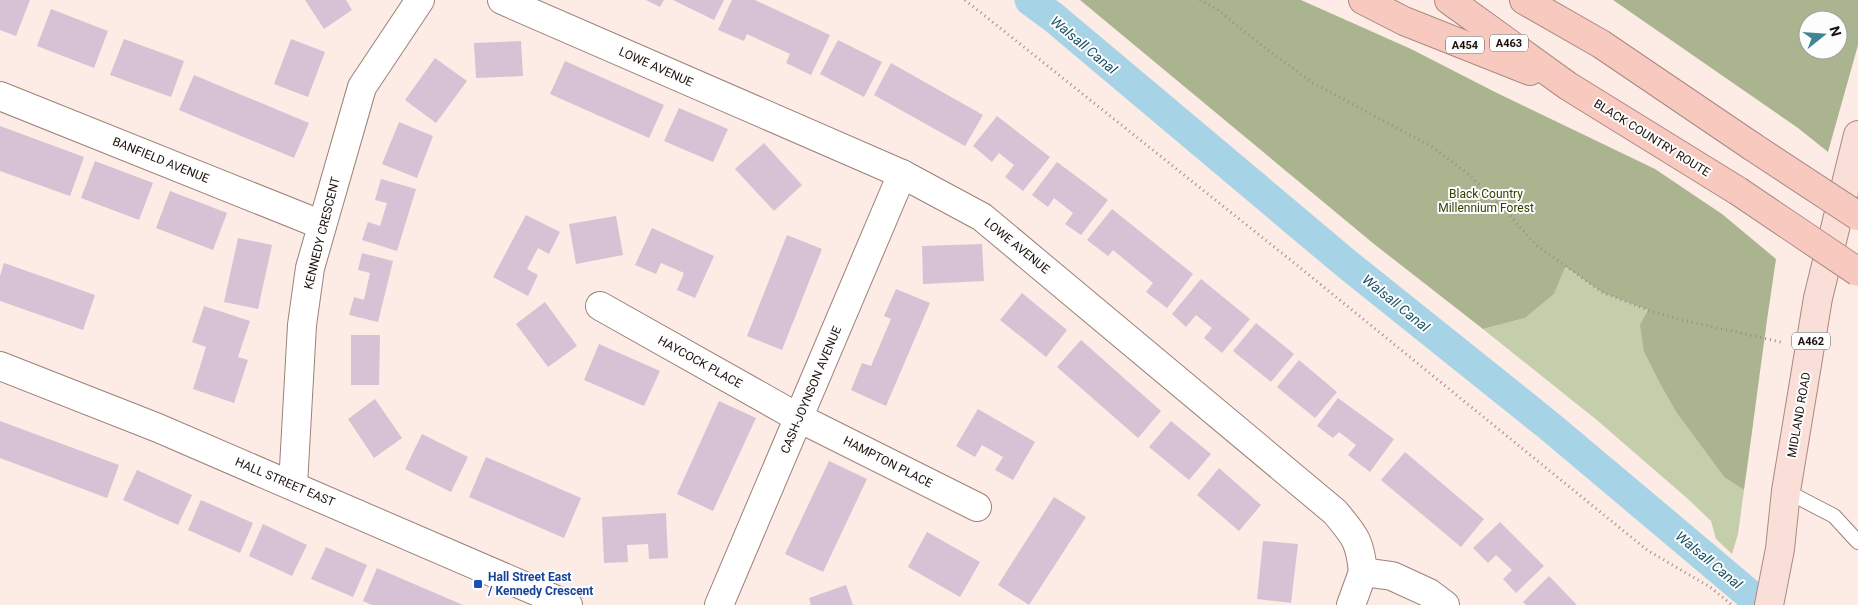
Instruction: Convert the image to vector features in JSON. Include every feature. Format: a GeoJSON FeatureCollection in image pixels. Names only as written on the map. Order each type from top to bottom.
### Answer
{"type":"FeatureCollection","features":[{"type":"Feature","properties":{"kind":"highway","name":"A454"},"geometry":{"type":"LineString","coordinates":[[1362,0],[1404,21],[1568,86]]}},
{"type":"Feature","properties":{"kind":"highway","name":"BLACK COUNTRY ROUTE"},"geometry":{"type":"LineString","coordinates":[[1449,0],[1568,86],[1738,191],[1858,272]]}},
{"type":"Feature","properties":{"kind":"highway"},"geometry":{"type":"LineString","coordinates":[[1524,0],[1601,44]]}},
{"type":"Feature","properties":{"kind":"highway"},"geometry":{"type":"LineString","coordinates":[[1544,0],[1601,44],[1858,216]]}},
{"type":"Feature","properties":{"kind":"main road","name":"MIDLAND ROAD"},"geometry":{"type":"LineString","coordinates":[[1769,605],[1780,549],[1786,491],[1818,298],[1858,135]]}},
{"type":"Feature","properties":{"kind":"street","name":"KENNEDY CRESCENT"},"geometry":{"type":"LineString","coordinates":[[293,485],[302,325],[310,268],[362,87],[420,0]]}},
{"type":"Feature","properties":{"kind":"street","name":"LOWE AVENUE"},"geometry":{"type":"LineString","coordinates":[[502,0],[902,174],[982,217],[1335,512],[1355,536],[1362,554],[1363,572]]}},
{"type":"Feature","properties":{"kind":"street","name":"BANFIELD AVENUE"},"geometry":{"type":"LineString","coordinates":[[0,96],[322,224]]}},
{"type":"Feature","properties":{"kind":"street","name":"CASH-JOYNSON AVENUE"},"geometry":{"type":"LineString","coordinates":[[718,605],[902,174]]}},
{"type":"Feature","properties":{"kind":"street","name":"HAYCOCK PLACE"},"geometry":{"type":"LineString","coordinates":[[600,306],[799,418]]}},
{"type":"Feature","properties":{"kind":"street","name":"HALL STREET EAST"},"geometry":{"type":"LineString","coordinates":[[0,366],[158,428],[568,605]]}},
{"type":"Feature","properties":{"kind":"street","name":"HAMPTON PLACE"},"geometry":{"type":"LineString","coordinates":[[799,418],[977,507]]}},
{"type":"Feature","properties":{"kind":"street"},"geometry":{"type":"LineString","coordinates":[[1351,605],[1363,572],[1392,576],[1429,593],[1445,605]]}},
{"type":"Feature","properties":{"kind":"lane"},"geometry":{"type":"LineString","coordinates":[[1786,491],[1834,516],[1858,542]]}},
{"type":"Feature","properties":{"kind":"path"},"geometry":{"type":"LineString","coordinates":[[965,0],[1298,266],[1647,550],[1710,587],[1732,605]]}},
{"type":"Feature","properties":{"kind":"path"},"geometry":{"type":"LineString","coordinates":[[1200,0],[1218,10],[1314,83],[1434,148],[1467,173],[1507,212],[1536,246],[1603,293],[1648,310],[1682,320],[1784,343]]}},
{"type":"Feature","properties":{"kind":"green space","name":"Black Country Millennium Forest"},"geometry":{"type":"Polygon","coordinates":[[[1080,0],[1301,0],[1411,49],[1495,92],[1655,169],[1722,214],[1776,259],[1744,490],[1724,477],[1676,412],[1659,382],[1644,352],[1640,325],[1648,310],[1603,293],[1565,267],[1554,294],[1525,318],[1483,329],[1374,244],[1080,0]]]}},
{"type":"Feature","properties":{"kind":"green space"},"geometry":{"type":"Polygon","coordinates":[[[1613,0],[1858,0],[1858,45],[1828,152],[1798,128],[1613,0]]]}},
{"type":"Feature","properties":{"kind":"green space"},"geometry":{"type":"Polygon","coordinates":[[[1564,267],[1603,293],[1648,310],[1644,352],[1659,382],[1676,412],[1724,477],[1744,490],[1738,534],[1732,554],[1716,539],[1711,521],[1688,499],[1598,421],[1483,329],[1525,318],[1554,294],[1564,267]]]}},
{"type":"Feature","properties":{"kind":"building"},"geometry":{"type":"Polygon","coordinates":[[[0,0],[30,0],[16,36],[0,30],[0,0]]]}},
{"type":"Feature","properties":{"kind":"building"},"geometry":{"type":"Polygon","coordinates":[[[305,0],[346,0],[352,10],[324,29],[305,0]]]}},
{"type":"Feature","properties":{"kind":"building"},"geometry":{"type":"Polygon","coordinates":[[[646,0],[664,0],[660,7],[646,0]]]}},
{"type":"Feature","properties":{"kind":"building"},"geometry":{"type":"Polygon","coordinates":[[[673,0],[724,0],[714,20],[673,0]]]}},
{"type":"Feature","properties":{"kind":"building"},"geometry":{"type":"Polygon","coordinates":[[[732,0],[755,0],[830,35],[811,75],[786,63],[790,54],[747,34],[744,41],[718,30],[732,0]]]}},
{"type":"Feature","properties":{"kind":"building"},"geometry":{"type":"Polygon","coordinates":[[[51,9],[108,31],[94,68],[37,46],[51,9]]]}},
{"type":"Feature","properties":{"kind":"building"},"geometry":{"type":"Polygon","coordinates":[[[124,39],[184,61],[171,97],[110,75],[124,39]]]}},
{"type":"Feature","properties":{"kind":"building"},"geometry":{"type":"Polygon","coordinates":[[[291,39],[325,52],[308,97],[274,84],[291,39]]]}},
{"type":"Feature","properties":{"kind":"building"},"geometry":{"type":"Polygon","coordinates":[[[838,40],[882,62],[864,97],[820,74],[838,40]]]}},
{"type":"Feature","properties":{"kind":"building"},"geometry":{"type":"Polygon","coordinates":[[[521,41],[523,76],[476,78],[474,43],[521,41]]]}},
{"type":"Feature","properties":{"kind":"building"},"geometry":{"type":"Polygon","coordinates":[[[435,58],[467,81],[436,123],[405,100],[435,58]]]}},
{"type":"Feature","properties":{"kind":"building"},"geometry":{"type":"Polygon","coordinates":[[[565,61],[664,105],[649,138],[550,94],[565,61]]]}},
{"type":"Feature","properties":{"kind":"building"},"geometry":{"type":"Polygon","coordinates":[[[891,63],[983,115],[965,146],[874,95],[891,63]]]}},
{"type":"Feature","properties":{"kind":"building"},"geometry":{"type":"Polygon","coordinates":[[[194,75],[309,123],[294,158],[179,110],[194,75]]]}},
{"type":"Feature","properties":{"kind":"building"},"geometry":{"type":"Polygon","coordinates":[[[679,108],[728,129],[713,162],[664,141],[679,108]]]}},
{"type":"Feature","properties":{"kind":"building"},"geometry":{"type":"Polygon","coordinates":[[[997,116],[1050,157],[1023,191],[1005,177],[1014,165],[999,153],[992,162],[973,146],[997,116]]]}},
{"type":"Feature","properties":{"kind":"building"},"geometry":{"type":"Polygon","coordinates":[[[399,122],[433,136],[417,178],[382,164],[399,122]]]}},
{"type":"Feature","properties":{"kind":"building"},"geometry":{"type":"Polygon","coordinates":[[[0,126],[84,157],[70,196],[0,171],[0,126]]]}},
{"type":"Feature","properties":{"kind":"building"},"geometry":{"type":"Polygon","coordinates":[[[764,143],[802,185],[774,211],[735,169],[764,143]]]}},
{"type":"Feature","properties":{"kind":"building"},"geometry":{"type":"Polygon","coordinates":[[[95,161],[153,183],[139,220],[81,198],[95,161]]]}},
{"type":"Feature","properties":{"kind":"building"},"geometry":{"type":"Polygon","coordinates":[[[1057,162],[1108,200],[1081,235],[1065,224],[1073,213],[1054,198],[1048,207],[1032,195],[1057,162]]]}},
{"type":"Feature","properties":{"kind":"building"},"geometry":{"type":"Polygon","coordinates":[[[381,179],[416,189],[397,251],[362,240],[368,222],[380,226],[387,203],[375,200],[381,179]]]}},
{"type":"Feature","properties":{"kind":"building"},"geometry":{"type":"Polygon","coordinates":[[[170,191],[227,213],[213,250],[156,228],[170,191]]]}},
{"type":"Feature","properties":{"kind":"building"},"geometry":{"type":"Polygon","coordinates":[[[1112,209],[1193,274],[1167,308],[1146,292],[1153,283],[1113,250],[1108,256],[1087,240],[1112,209]]]}},
{"type":"Feature","properties":{"kind":"building"},"geometry":{"type":"Polygon","coordinates":[[[526,215],[560,232],[549,254],[538,248],[527,269],[538,275],[528,296],[493,277],[526,215]]]}},
{"type":"Feature","properties":{"kind":"building"},"geometry":{"type":"Polygon","coordinates":[[[616,216],[623,255],[576,264],[569,224],[616,216]]]}},
{"type":"Feature","properties":{"kind":"building"},"geometry":{"type":"Polygon","coordinates":[[[652,228],[714,256],[695,298],[677,290],[684,273],[661,263],[656,274],[635,265],[652,228]]]}},
{"type":"Feature","properties":{"kind":"building"},"geometry":{"type":"Polygon","coordinates":[[[787,235],[822,249],[782,350],[747,336],[787,235]]]}},
{"type":"Feature","properties":{"kind":"building"},"geometry":{"type":"Polygon","coordinates":[[[238,238],[272,245],[258,309],[224,302],[238,238]]]}},
{"type":"Feature","properties":{"kind":"building"},"geometry":{"type":"Polygon","coordinates":[[[982,244],[984,281],[923,284],[922,246],[982,244]]]}},
{"type":"Feature","properties":{"kind":"building"},"geometry":{"type":"Polygon","coordinates":[[[362,253],[393,261],[378,322],[349,315],[354,297],[364,300],[370,273],[358,270],[362,253]]]}},
{"type":"Feature","properties":{"kind":"building"},"geometry":{"type":"Polygon","coordinates":[[[4,263],[95,295],[83,330],[0,301],[0,276],[4,263]]]}},
{"type":"Feature","properties":{"kind":"building"},"geometry":{"type":"Polygon","coordinates":[[[1201,279],[1250,319],[1222,353],[1204,338],[1212,328],[1196,315],[1186,327],[1172,314],[1201,279]]]}},
{"type":"Feature","properties":{"kind":"building"},"geometry":{"type":"Polygon","coordinates":[[[896,289],[930,303],[886,406],[851,390],[862,363],[871,366],[891,319],[884,316],[896,289]]]}},
{"type":"Feature","properties":{"kind":"building"},"geometry":{"type":"Polygon","coordinates":[[[1022,293],[1067,330],[1046,357],[1000,320],[1022,293]]]}},
{"type":"Feature","properties":{"kind":"building"},"geometry":{"type":"Polygon","coordinates":[[[545,302],[577,346],[548,367],[516,324],[545,302]]]}},
{"type":"Feature","properties":{"kind":"building"},"geometry":{"type":"Polygon","coordinates":[[[204,306],[250,321],[238,357],[248,360],[234,403],[193,389],[206,347],[192,342],[204,306]]]}},
{"type":"Feature","properties":{"kind":"building"},"geometry":{"type":"Polygon","coordinates":[[[1256,323],[1294,354],[1271,382],[1233,351],[1256,323]]]}},
{"type":"Feature","properties":{"kind":"building"},"geometry":{"type":"Polygon","coordinates":[[[351,335],[380,335],[379,385],[351,385],[351,335]]]}},
{"type":"Feature","properties":{"kind":"building"},"geometry":{"type":"Polygon","coordinates":[[[1081,340],[1161,411],[1138,438],[1057,367],[1081,340]]]}},
{"type":"Feature","properties":{"kind":"building"},"geometry":{"type":"Polygon","coordinates":[[[599,344],[660,371],[644,406],[584,380],[599,344]]]}},
{"type":"Feature","properties":{"kind":"building"},"geometry":{"type":"Polygon","coordinates":[[[1299,360],[1337,392],[1315,418],[1277,387],[1299,360]]]}},
{"type":"Feature","properties":{"kind":"building"},"geometry":{"type":"Polygon","coordinates":[[[1338,398],[1394,439],[1370,472],[1348,455],[1356,445],[1339,432],[1333,438],[1317,426],[1338,398]]]}},
{"type":"Feature","properties":{"kind":"building"},"geometry":{"type":"Polygon","coordinates":[[[375,399],[402,438],[374,458],[348,419],[375,399]]]}},
{"type":"Feature","properties":{"kind":"building"},"geometry":{"type":"Polygon","coordinates":[[[719,401],[756,418],[713,511],[677,494],[719,401]]]}},
{"type":"Feature","properties":{"kind":"building"},"geometry":{"type":"Polygon","coordinates":[[[978,409],[1035,442],[1013,480],[995,470],[1003,457],[982,445],[975,457],[956,446],[978,409]]]}},
{"type":"Feature","properties":{"kind":"building"},"geometry":{"type":"Polygon","coordinates":[[[0,421],[119,465],[107,498],[0,458],[0,421]]]}},
{"type":"Feature","properties":{"kind":"building"},"geometry":{"type":"Polygon","coordinates":[[[1171,421],[1211,454],[1189,480],[1149,447],[1171,421]]]}},
{"type":"Feature","properties":{"kind":"building"},"geometry":{"type":"Polygon","coordinates":[[[422,434],[468,457],[451,492],[405,469],[422,434]]]}},
{"type":"Feature","properties":{"kind":"building"},"geometry":{"type":"Polygon","coordinates":[[[1405,452],[1484,519],[1461,547],[1381,480],[1405,452]]]}},
{"type":"Feature","properties":{"kind":"building"},"geometry":{"type":"Polygon","coordinates":[[[486,457],[581,498],[564,538],[469,497],[486,457]]]}},
{"type":"Feature","properties":{"kind":"building"},"geometry":{"type":"Polygon","coordinates":[[[829,461],[867,479],[823,572],[785,554],[829,461]]]}},
{"type":"Feature","properties":{"kind":"building"},"geometry":{"type":"Polygon","coordinates":[[[1219,468],[1261,505],[1239,531],[1197,495],[1219,468]]]}},
{"type":"Feature","properties":{"kind":"building"},"geometry":{"type":"Polygon","coordinates":[[[137,470],[192,495],[178,525],[123,500],[137,470]]]}},
{"type":"Feature","properties":{"kind":"building"},"geometry":{"type":"Polygon","coordinates":[[[1054,497],[1086,517],[1029,605],[998,585],[1054,497]]]}},
{"type":"Feature","properties":{"kind":"building"},"geometry":{"type":"Polygon","coordinates":[[[201,500],[253,523],[240,553],[188,530],[201,500]]]}},
{"type":"Feature","properties":{"kind":"building"},"geometry":{"type":"Polygon","coordinates":[[[666,513],[668,558],[649,559],[648,544],[627,545],[628,562],[604,563],[602,517],[666,513]]]}},
{"type":"Feature","properties":{"kind":"building"},"geometry":{"type":"Polygon","coordinates":[[[1500,522],[1544,566],[1516,593],[1503,579],[1512,570],[1496,555],[1488,563],[1473,548],[1500,522]]]}},
{"type":"Feature","properties":{"kind":"building"},"geometry":{"type":"Polygon","coordinates":[[[263,524],[307,545],[292,576],[249,556],[263,524]]]}},
{"type":"Feature","properties":{"kind":"building"},"geometry":{"type":"Polygon","coordinates":[[[927,532],[980,562],[960,597],[908,567],[927,532]]]}},
{"type":"Feature","properties":{"kind":"building"},"geometry":{"type":"Polygon","coordinates":[[[1263,541],[1298,544],[1291,603],[1257,599],[1263,541]]]}},
{"type":"Feature","properties":{"kind":"building"},"geometry":{"type":"Polygon","coordinates":[[[326,547],[367,565],[353,597],[311,579],[326,547]]]}},
{"type":"Feature","properties":{"kind":"building"},"geometry":{"type":"Polygon","coordinates":[[[377,568],[463,605],[372,605],[363,601],[377,568]]]}},
{"type":"Feature","properties":{"kind":"building"},"geometry":{"type":"Polygon","coordinates":[[[1549,576],[1577,605],[1526,605],[1523,602],[1549,576]]]}},
{"type":"Feature","properties":{"kind":"building"},"geometry":{"type":"Polygon","coordinates":[[[846,585],[853,605],[811,605],[809,598],[846,585]]]}},
{"type":"Feature","properties":{"kind":"waterway","name":"Walsall Canal"},"geometry":{"type":"LineString","coordinates":[[1030,0],[1053,17],[1348,265],[1548,425],[1762,605]]}},
{"type":"Feature","properties":{"kind":"place","name":"Hall Street East / Kennedy Crescent"},"geometry":{"type":"Point","coordinates":[478,584]}}]}
